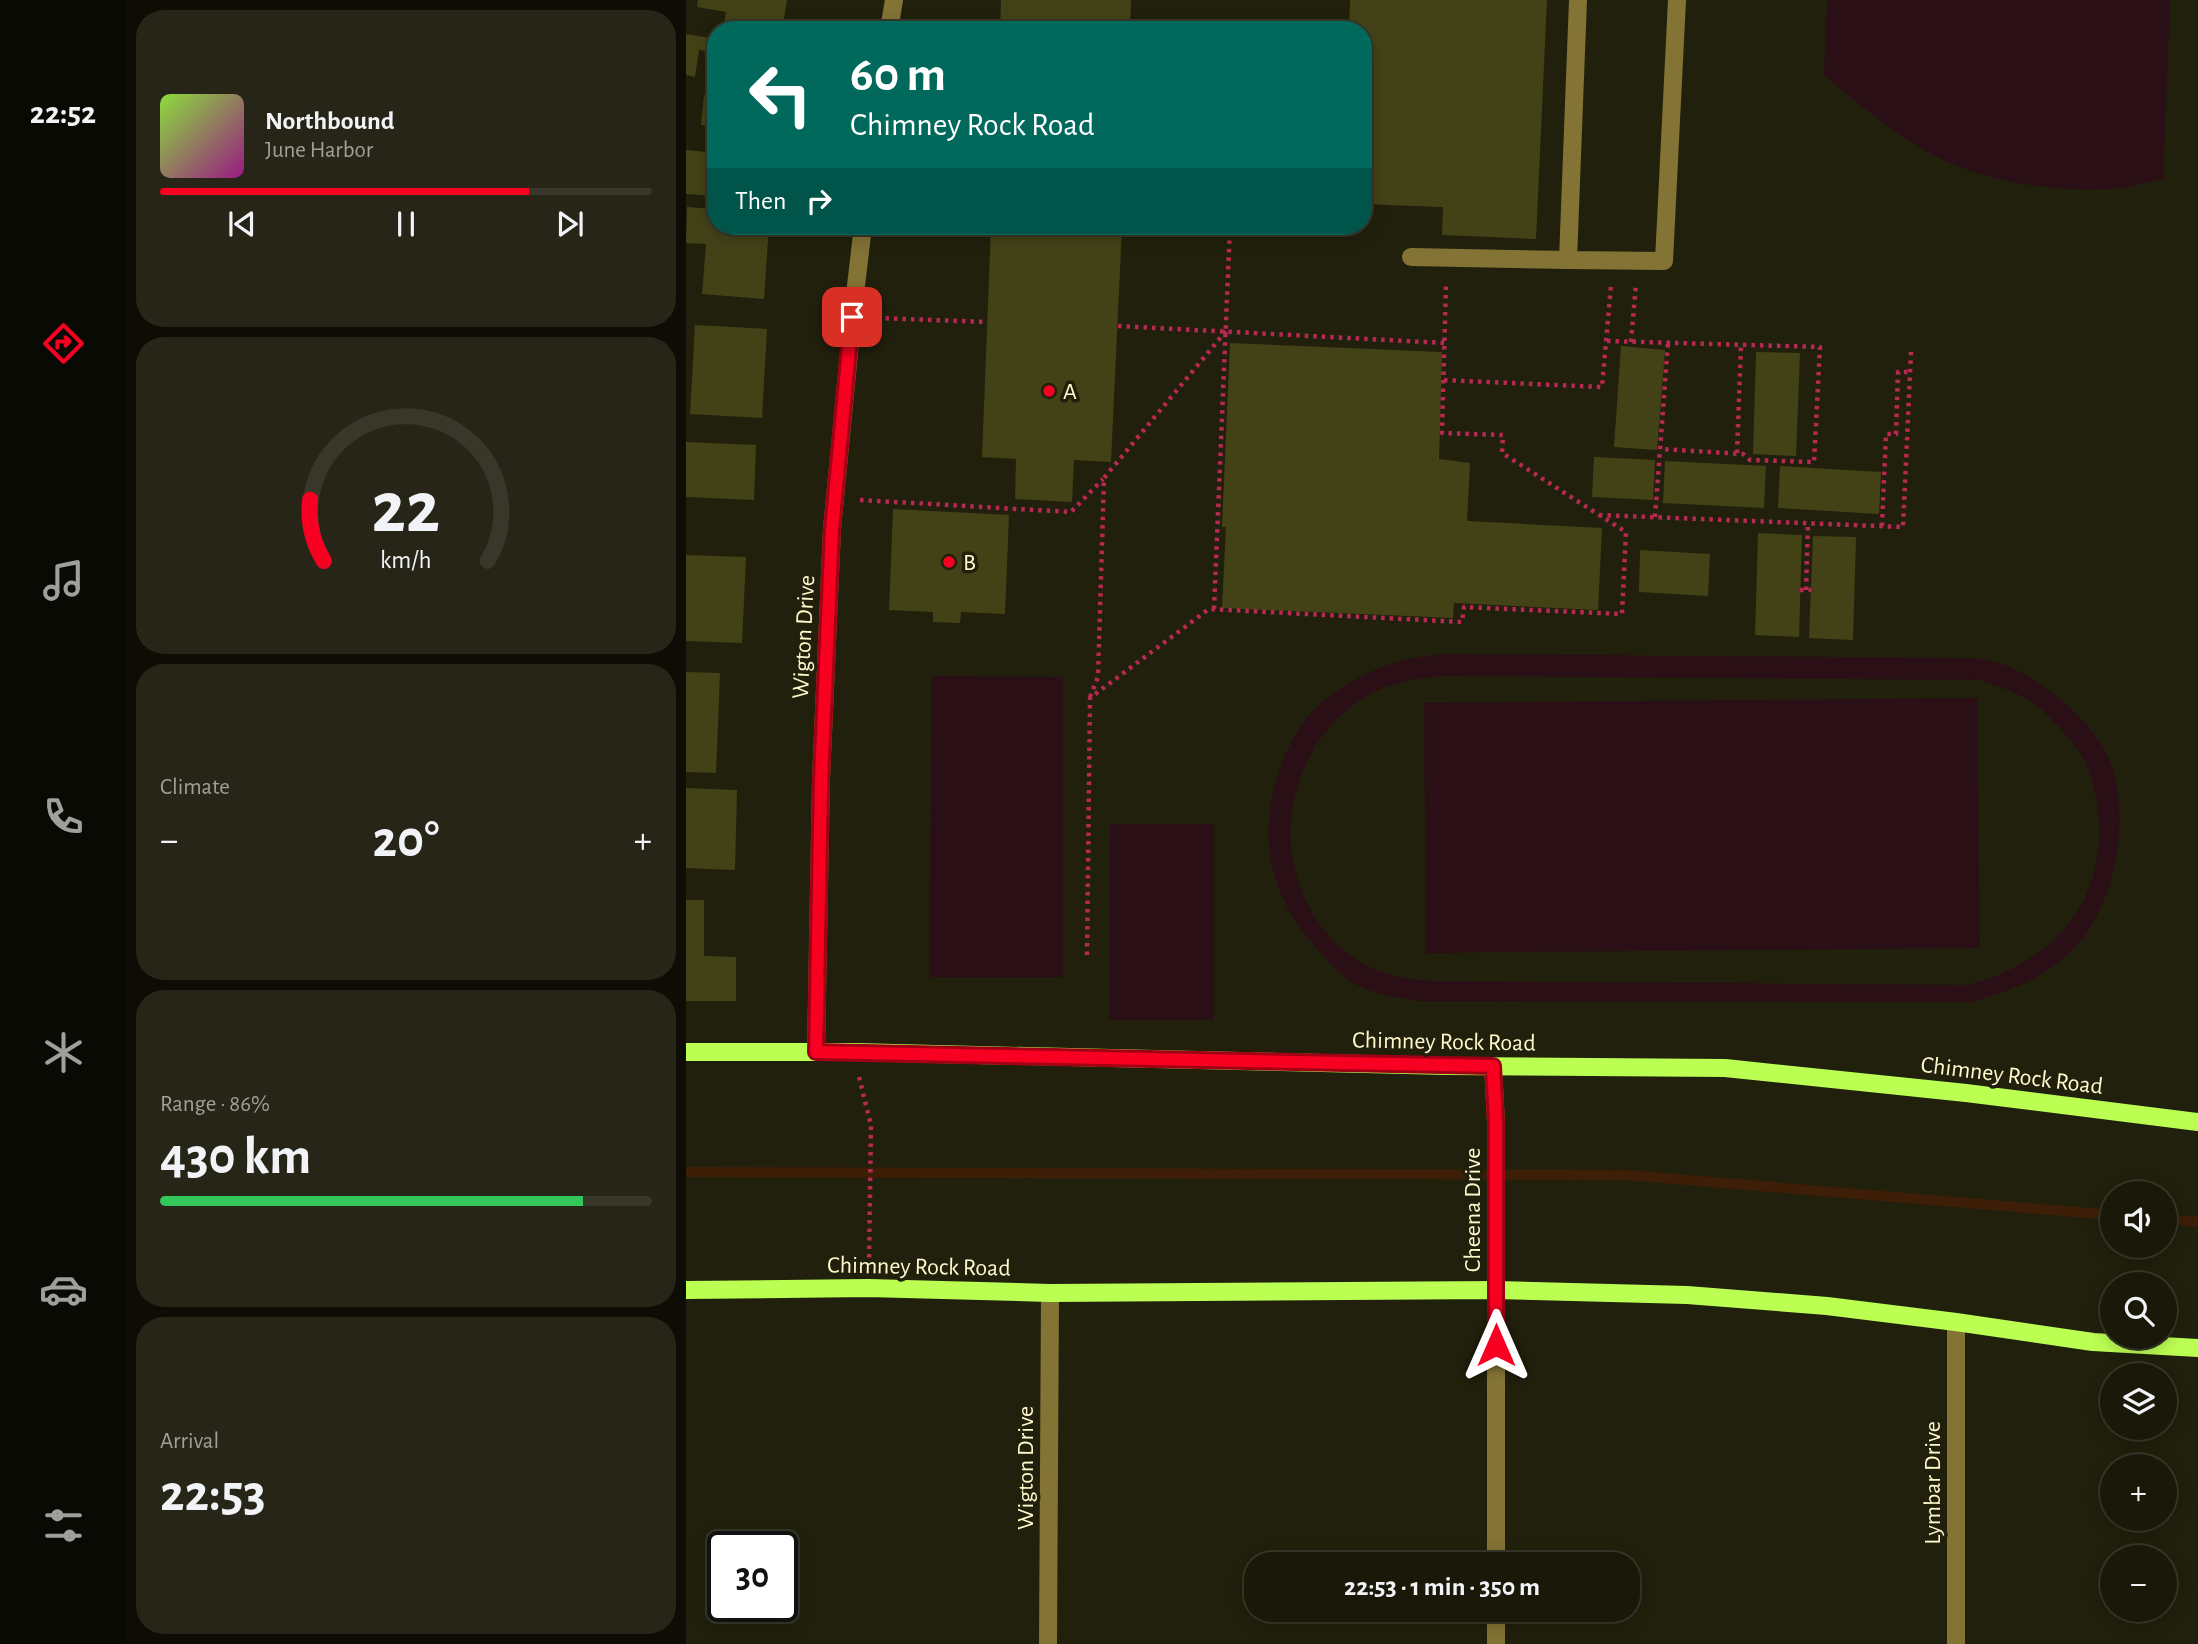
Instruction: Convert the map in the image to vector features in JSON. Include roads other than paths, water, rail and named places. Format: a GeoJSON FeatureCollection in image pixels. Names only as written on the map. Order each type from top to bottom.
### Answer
{"type":"FeatureCollection","features":[{"type":"Feature","properties":{"kind":"main road","name":"Chimney Rock Road"},"geometry":{"type":"LineString","coordinates":[[686,1052],[853,1052],[1493,1066],[1725,1068],[1966,1093],[2198,1122]]}},
{"type":"Feature","properties":{"kind":"main road","name":"Chimney Rock Road"},"geometry":{"type":"LineString","coordinates":[[686,1290],[868,1288],[1050,1293],[1496,1290],[1687,1295],[1827,1306],[2093,1342],[2198,1348]]}},
{"type":"Feature","properties":{"kind":"street"},"geometry":{"type":"LineString","coordinates":[[890,21],[894,0]]}},
{"type":"Feature","properties":{"kind":"street"},"geometry":{"type":"LineString","coordinates":[[1568,260],[1578,0]]}},
{"type":"Feature","properties":{"kind":"street"},"geometry":{"type":"LineString","coordinates":[[1411,257],[1664,261],[1677,0]]}},
{"type":"Feature","properties":{"kind":"street","name":"Wigton Drive"},"geometry":{"type":"LineString","coordinates":[[816,1052],[821,779],[835,499],[862,235]]}},
{"type":"Feature","properties":{"kind":"street","name":"Cheena Drive"},"geometry":{"type":"LineString","coordinates":[[1493,1066],[1496,1123],[1496,1552]]}},
{"type":"Feature","properties":{"kind":"street","name":"Wigton Drive"},"geometry":{"type":"LineString","coordinates":[[1048,1644],[1050,1293]]}},
{"type":"Feature","properties":{"kind":"street","name":"Lymbar Drive"},"geometry":{"type":"LineString","coordinates":[[1956,1322],[1956,1644]]}},
{"type":"Feature","properties":{"kind":"street"},"geometry":{"type":"LineString","coordinates":[[1496,1622],[1496,1644]]}},
{"type":"Feature","properties":{"kind":"waterway"},"geometry":{"type":"LineString","coordinates":[[686,1172],[1627,1175],[2100,1214]]}},
{"type":"Feature","properties":{"kind":"waterway"},"geometry":{"type":"LineString","coordinates":[[2177,1220],[2198,1222]]}},
{"type":"Feature","properties":{"kind":"place","name":"A"},"geometry":{"type":"Point","coordinates":[1049,391]}},
{"type":"Feature","properties":{"kind":"place","name":"B"},"geometry":{"type":"Point","coordinates":[949,562]}}]}
